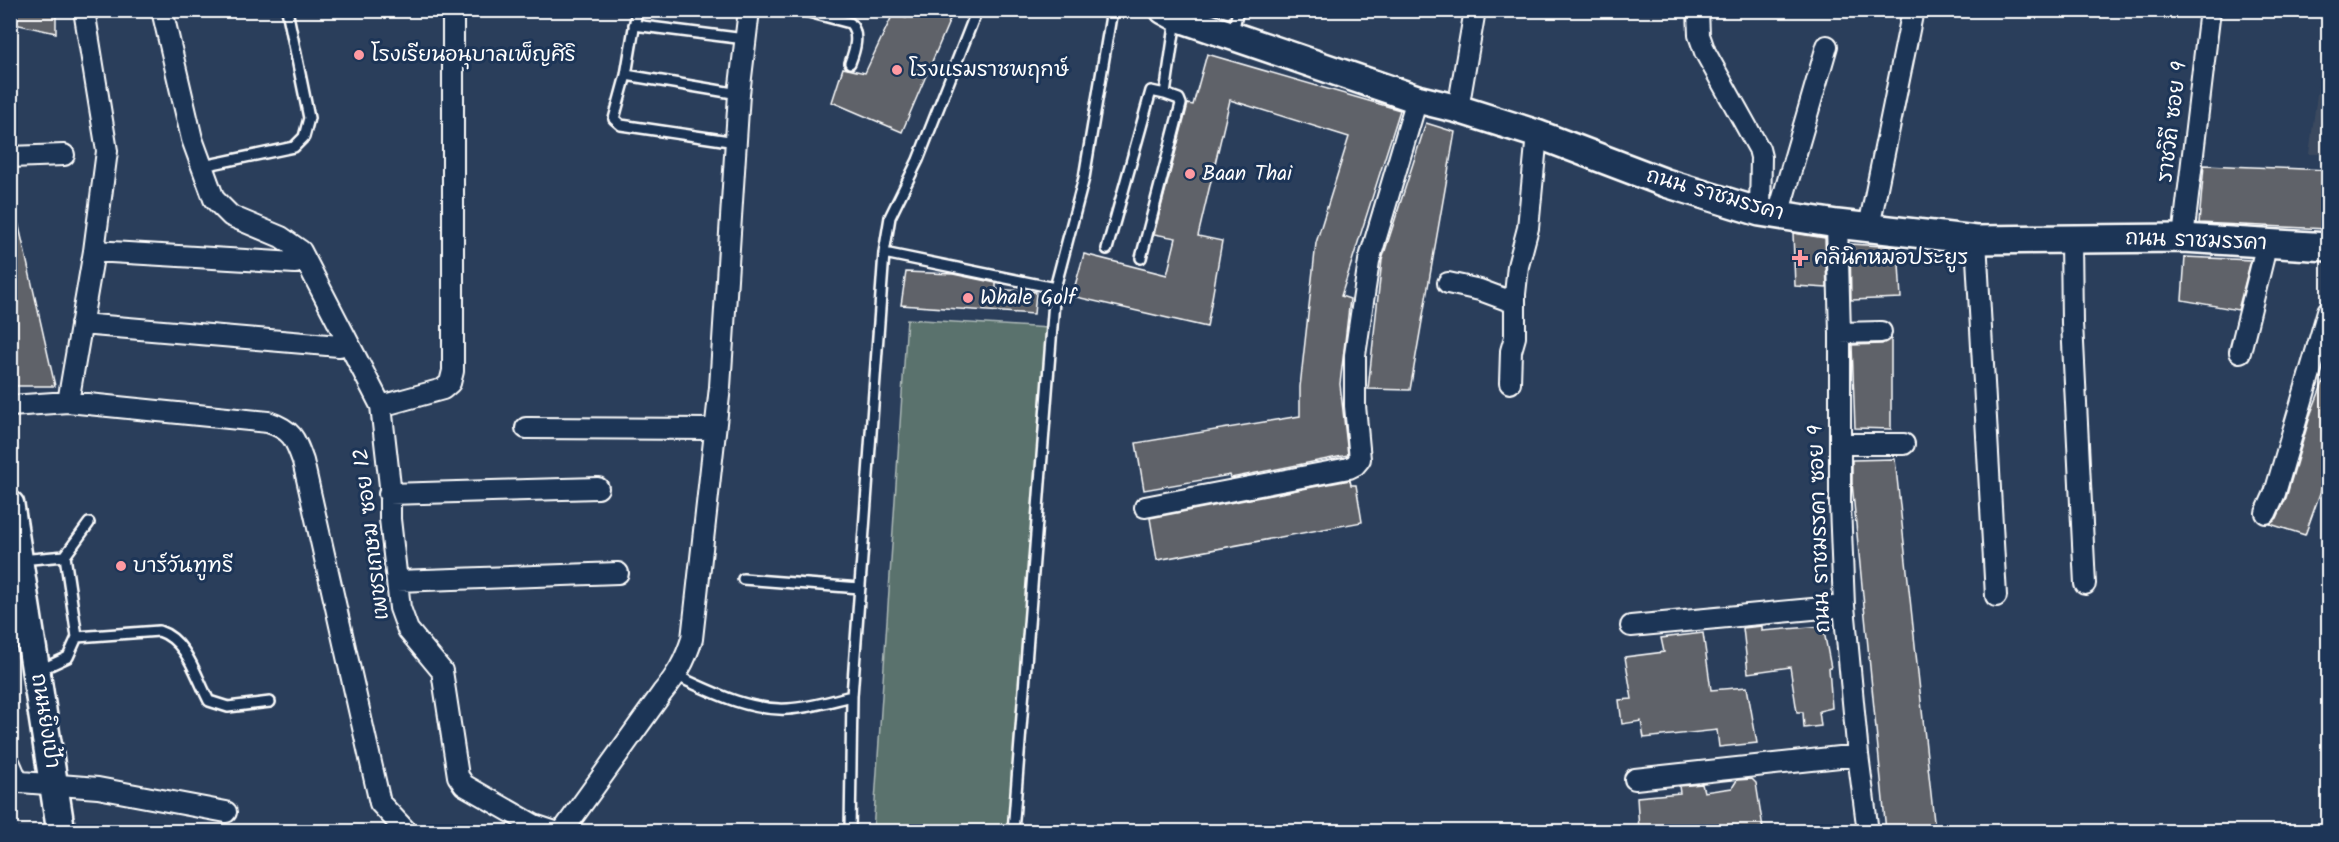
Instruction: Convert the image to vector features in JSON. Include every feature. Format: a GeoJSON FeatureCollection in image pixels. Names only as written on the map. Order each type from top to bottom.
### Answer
{"type":"FeatureCollection","features":[{"type":"Feature","properties":{"kind":"street"},"geometry":{"type":"LineString","coordinates":[[68,402],[94,251],[107,151],[84,10]]}},
{"type":"Feature","properties":{"kind":"street","name":"เพชรเกษม ซอย 12"},"geometry":{"type":"LineString","coordinates":[[162,10],[192,139],[214,199],[231,216],[281,237],[301,251],[345,346],[381,406],[400,609],[408,630],[442,671],[458,776],[464,785],[534,825],[555,831]]}},
{"type":"Feature","properties":{"kind":"street"},"geometry":{"type":"LineString","coordinates":[[381,406],[443,389],[450,383],[453,371],[453,10]]}},
{"type":"Feature","properties":{"kind":"street"},"geometry":{"type":"LineString","coordinates":[[562,831],[662,693],[677,676],[686,661],[692,639],[720,387],[739,94],[749,10]]}},
{"type":"Feature","properties":{"kind":"street"},"geometry":{"type":"LineString","coordinates":[[1458,110],[1475,10]]}},
{"type":"Feature","properties":{"kind":"street"},"geometry":{"type":"LineString","coordinates":[[1698,10],[1699,35],[1705,52],[1761,157],[1769,214]]}},
{"type":"Feature","properties":{"kind":"street"},"geometry":{"type":"LineString","coordinates":[[1869,227],[1913,10]]}},
{"type":"Feature","properties":{"kind":"street","name":"ราชวิถี ซอย 9"},"geometry":{"type":"LineString","coordinates":[[2183,238],[2210,10]]}},
{"type":"Feature","properties":{"kind":"street","name":"ถนน ราชมรรคา"},"geometry":{"type":"LineString","coordinates":[[1170,14],[1236,23],[1417,99],[1537,134],[1666,183],[1769,214],[1976,240],[2183,238],[2328,247]]}},
{"type":"Feature","properties":{"kind":"street"},"geometry":{"type":"LineString","coordinates":[[1769,214],[1827,46]]}},
{"type":"Feature","properties":{"kind":"street"},"geometry":{"type":"LineString","coordinates":[[1145,507],[1349,468],[1360,459],[1355,406],[1355,355],[1369,261],[1417,99]]}},
{"type":"Feature","properties":{"kind":"street"},"geometry":{"type":"LineString","coordinates":[[1510,383],[1511,351],[1515,338],[1518,266],[1528,228],[1537,134]]}},
{"type":"Feature","properties":{"kind":"street"},"geometry":{"type":"LineString","coordinates":[[10,157],[64,155]]}},
{"type":"Feature","properties":{"kind":"street","name":"ถนน ราชมรรคา ซอย 9"},"geometry":{"type":"LineString","coordinates":[[1837,224],[1840,333],[1840,505],[1844,606],[1858,755],[1868,831]]}},
{"type":"Feature","properties":{"kind":"street"},"geometry":{"type":"LineString","coordinates":[[2071,239],[2072,323],[2085,584]]}},
{"type":"Feature","properties":{"kind":"street"},"geometry":{"type":"LineString","coordinates":[[1976,240],[1996,596]]}},
{"type":"Feature","properties":{"kind":"street"},"geometry":{"type":"LineString","coordinates":[[2240,352],[2267,243]]}},
{"type":"Feature","properties":{"kind":"street"},"geometry":{"type":"LineString","coordinates":[[94,251],[295,263]]}},
{"type":"Feature","properties":{"kind":"street"},"geometry":{"type":"LineString","coordinates":[[1448,283],[1480,290],[1515,303]]}},
{"type":"Feature","properties":{"kind":"street"},"geometry":{"type":"LineString","coordinates":[[2266,513],[2275,493],[2328,311]]}},
{"type":"Feature","properties":{"kind":"street"},"geometry":{"type":"LineString","coordinates":[[81,324],[345,346]]}},
{"type":"Feature","properties":{"kind":"street"},"geometry":{"type":"LineString","coordinates":[[1840,333],[1881,332]]}},
{"type":"Feature","properties":{"kind":"street"},"geometry":{"type":"LineString","coordinates":[[10,406],[68,402],[268,422],[285,428],[296,440],[303,461],[380,803],[407,831]]}},
{"type":"Feature","properties":{"kind":"street"},"geometry":{"type":"LineString","coordinates":[[526,428],[714,429]]}},
{"type":"Feature","properties":{"kind":"street"},"geometry":{"type":"LineString","coordinates":[[1840,444],[1904,444]]}},
{"type":"Feature","properties":{"kind":"street"},"geometry":{"type":"LineString","coordinates":[[389,494],[598,488]]}},
{"type":"Feature","properties":{"kind":"street","name":"ถนนยิงเป้า"},"geometry":{"type":"LineString","coordinates":[[10,505],[62,831]]}},
{"type":"Feature","properties":{"kind":"street"},"geometry":{"type":"LineString","coordinates":[[397,581],[618,573]]}},
{"type":"Feature","properties":{"kind":"street"},"geometry":{"type":"LineString","coordinates":[[1631,626],[1844,606]]}},
{"type":"Feature","properties":{"kind":"street"},"geometry":{"type":"LineString","coordinates":[[1635,779],[1858,755]]}},
{"type":"Feature","properties":{"kind":"street"},"geometry":{"type":"LineString","coordinates":[[10,764],[16,778],[21,782],[98,788],[226,812]]}},
{"type":"Feature","properties":{"kind":"lane"},"geometry":{"type":"LineString","coordinates":[[203,166],[294,147],[304,137],[309,118],[287,10]]}},
{"type":"Feature","properties":{"kind":"lane"},"geometry":{"type":"LineString","coordinates":[[636,10],[626,75],[614,119],[621,125],[736,142]]}},
{"type":"Feature","properties":{"kind":"lane"},"geometry":{"type":"LineString","coordinates":[[801,10],[850,23],[855,28],[856,37],[850,63]]}},
{"type":"Feature","properties":{"kind":"lane"},"geometry":{"type":"LineString","coordinates":[[850,831],[852,696],[884,253],[890,218],[918,160],[977,10]]}},
{"type":"Feature","properties":{"kind":"lane"},"geometry":{"type":"LineString","coordinates":[[1012,831],[1055,288],[1084,178],[1112,10]]}},
{"type":"Feature","properties":{"kind":"lane"},"geometry":{"type":"LineString","coordinates":[[1165,94],[1170,14]]}},
{"type":"Feature","properties":{"kind":"lane"},"geometry":{"type":"LineString","coordinates":[[634,25],[745,39]]}},
{"type":"Feature","properties":{"kind":"lane"},"geometry":{"type":"LineString","coordinates":[[626,75],[739,94]]}},
{"type":"Feature","properties":{"kind":"lane"},"geometry":{"type":"LineString","coordinates":[[1107,249],[1151,91],[1165,94],[1179,99],[1181,104],[1140,258]]}},
{"type":"Feature","properties":{"kind":"lane"},"geometry":{"type":"LineString","coordinates":[[884,253],[1055,288]]}},
{"type":"Feature","properties":{"kind":"lane"},"geometry":{"type":"LineString","coordinates":[[37,671],[68,657],[77,637],[65,556],[89,523]]}},
{"type":"Feature","properties":{"kind":"lane"},"geometry":{"type":"LineString","coordinates":[[20,560],[65,556]]}},
{"type":"Feature","properties":{"kind":"lane"},"geometry":{"type":"LineString","coordinates":[[743,579],[860,588]]}},
{"type":"Feature","properties":{"kind":"lane"},"geometry":{"type":"LineString","coordinates":[[77,637],[159,631],[170,634],[178,642],[209,701],[228,707],[270,702]]}},
{"type":"Feature","properties":{"kind":"lane"},"geometry":{"type":"LineString","coordinates":[[677,676],[721,696],[761,707],[788,709],[852,696]]}},
{"type":"Feature","properties":{"kind":"shaded area"},"geometry":{"type":"Polygon","coordinates":[[[2328,13],[2328,154],[2309,154],[2328,13]]]}},
{"type":"Feature","properties":{"kind":"green space"},"geometry":{"type":"Polygon","coordinates":[[[907,319],[1049,328],[1008,831],[873,832],[907,319]]]}},
{"type":"Feature","properties":{"kind":"building"},"geometry":{"type":"Polygon","coordinates":[[[10,10],[56,10],[56,33],[10,23],[10,10]]]}},
{"type":"Feature","properties":{"kind":"building","name":"โรงแรมราชพฤกษ์"},"geometry":{"type":"Polygon","coordinates":[[[907,10],[954,10],[902,132],[832,102],[843,68],[865,73],[893,14],[906,18],[907,10]]]}},
{"type":"Feature","properties":{"kind":"building"},"geometry":{"type":"Polygon","coordinates":[[[1207,54],[1400,110],[1341,296],[1350,299],[1340,384],[1348,455],[1231,478],[1230,475],[1144,490],[1136,443],[1300,416],[1300,387],[1316,243],[1349,137],[1230,100],[1198,236],[1222,241],[1207,327],[1072,296],[1084,254],[1167,275],[1176,238],[1154,234],[1188,104],[1193,105],[1207,54]]]}},
{"type":"Feature","properties":{"kind":"building"},"geometry":{"type":"Polygon","coordinates":[[[1426,123],[1455,132],[1410,390],[1368,389],[1382,260],[1426,123]]]}},
{"type":"Feature","properties":{"kind":"building"},"geometry":{"type":"Polygon","coordinates":[[[2204,165],[2328,170],[2328,229],[2199,223],[2204,165]]]}},
{"type":"Feature","properties":{"kind":"building"},"geometry":{"type":"Polygon","coordinates":[[[16,213],[55,386],[10,386],[10,214],[16,213]]]}},
{"type":"Feature","properties":{"kind":"building"},"geometry":{"type":"Polygon","coordinates":[[[1793,233],[1825,238],[1827,288],[1795,286],[1793,233]]]}},
{"type":"Feature","properties":{"kind":"building"},"geometry":{"type":"Polygon","coordinates":[[[1850,244],[1898,247],[1901,298],[1851,300],[1850,244]]]}},
{"type":"Feature","properties":{"kind":"building"},"geometry":{"type":"Polygon","coordinates":[[[2185,257],[2251,260],[2238,310],[2182,300],[2185,257]]]}},
{"type":"Feature","properties":{"kind":"building","name":"Whale Golf"},"geometry":{"type":"Polygon","coordinates":[[[906,272],[953,274],[996,283],[996,289],[1036,292],[1034,314],[901,305],[906,272]]]}},
{"type":"Feature","properties":{"kind":"building"},"geometry":{"type":"Polygon","coordinates":[[[1891,338],[1891,429],[1855,428],[1852,345],[1882,344],[1891,338]]]}},
{"type":"Feature","properties":{"kind":"building"},"geometry":{"type":"Polygon","coordinates":[[[2328,370],[2328,471],[2305,535],[2270,524],[2277,518],[2286,498],[2311,413],[2328,370]]]}},
{"type":"Feature","properties":{"kind":"building"},"geometry":{"type":"Polygon","coordinates":[[[1895,459],[1935,831],[1886,831],[1852,483],[1852,460],[1895,459]]]}},
{"type":"Feature","properties":{"kind":"building"},"geometry":{"type":"Polygon","coordinates":[[[1350,480],[1351,485],[1356,485],[1362,522],[1157,560],[1150,518],[1350,480]]]}},
{"type":"Feature","properties":{"kind":"building"},"geometry":{"type":"Polygon","coordinates":[[[1762,626],[1762,631],[1823,626],[1831,668],[1829,668],[1832,708],[1819,711],[1821,726],[1804,728],[1803,712],[1797,712],[1790,667],[1748,673],[1743,628],[1762,626]]]}},
{"type":"Feature","properties":{"kind":"building"},"geometry":{"type":"Polygon","coordinates":[[[1703,633],[1711,690],[1747,687],[1757,743],[1719,747],[1717,730],[1644,738],[1641,721],[1622,724],[1619,700],[1632,699],[1625,657],[1664,652],[1661,638],[1703,633]]]}},
{"type":"Feature","properties":{"kind":"building"},"geometry":{"type":"Polygon","coordinates":[[[1752,779],[1756,783],[1763,828],[1737,831],[1639,831],[1637,797],[1680,793],[1679,786],[1702,784],[1704,792],[1732,788],[1737,780],[1752,779]]]}},
{"type":"Feature","properties":{"kind":"place","name":"โรงเรียนอนุบาลเพ็ญศิริ"},"geometry":{"type":"Point","coordinates":[359,55]}},
{"type":"Feature","properties":{"kind":"place","name":"โรงแรมราชพฤกษ์"},"geometry":{"type":"Point","coordinates":[897,70]}},
{"type":"Feature","properties":{"kind":"place","name":"Baan Thai"},"geometry":{"type":"Point","coordinates":[1190,174]}},
{"type":"Feature","properties":{"kind":"place","name":"คลินิคหมอประยูร"},"geometry":{"type":"Point","coordinates":[1800,258]}},
{"type":"Feature","properties":{"kind":"place","name":"Whale Golf"},"geometry":{"type":"Point","coordinates":[968,298]}},
{"type":"Feature","properties":{"kind":"place","name":"บาร์วันทูทรี"},"geometry":{"type":"Point","coordinates":[121,566]}}]}
